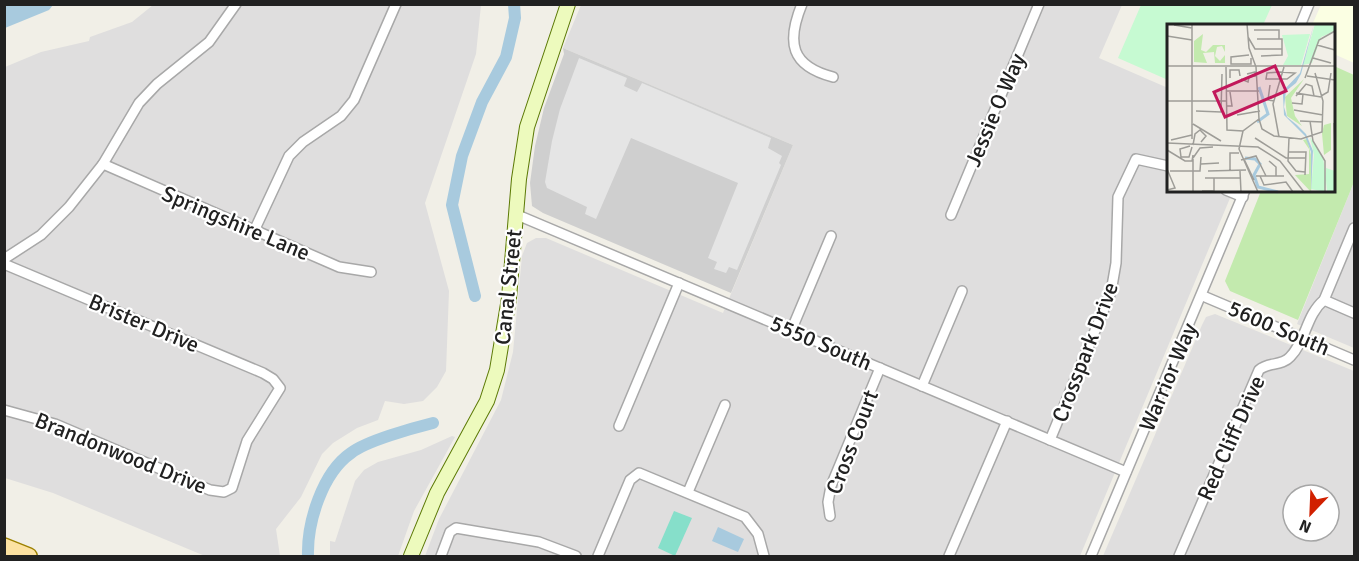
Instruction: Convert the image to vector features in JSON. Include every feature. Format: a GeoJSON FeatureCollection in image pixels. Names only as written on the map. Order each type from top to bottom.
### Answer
{"type":"FeatureCollection","features":[{"type":"Feature","properties":{"kind":"main road"},"geometry":{"type":"LineString","coordinates":[[4,546],[29,556]]}},
{"type":"Feature","properties":{"kind":"street"},"geometry":{"type":"LineString","coordinates":[[4,259],[41,235],[81,193],[103,164],[139,103],[157,84],[209,42],[236,4]]}},
{"type":"Feature","properties":{"kind":"street"},"geometry":{"type":"LineString","coordinates":[[254,231],[289,156],[303,142],[341,116],[354,100],[396,4]]}},
{"type":"Feature","properties":{"kind":"street","name":"Canal Street"},"geometry":{"type":"LineString","coordinates":[[411,556],[437,493],[487,401],[497,370],[508,298],[515,214],[527,127],[568,4]]}},
{"type":"Feature","properties":{"kind":"street"},"geometry":{"type":"LineString","coordinates":[[802,4],[793,33],[797,56],[811,71],[833,77]]}},
{"type":"Feature","properties":{"kind":"street","name":"Jessie O Way"},"geometry":{"type":"LineString","coordinates":[[951,215],[1039,4]]}},
{"type":"Feature","properties":{"kind":"street"},"geometry":{"type":"LineString","coordinates":[[1301,24],[1309,4]]}},
{"type":"Feature","properties":{"kind":"street","name":"Crosspark Drive"},"geometry":{"type":"LineString","coordinates":[[1050,440],[1111,292],[1116,263],[1116,208],[1121,187],[1136,159],[1167,166]]}},
{"type":"Feature","properties":{"kind":"street","name":"Springshire Lane"},"geometry":{"type":"LineString","coordinates":[[103,164],[339,267],[371,272]]}},
{"type":"Feature","properties":{"kind":"street","name":"Warrior Way"},"geometry":{"type":"LineString","coordinates":[[1091,556],[1203,296],[1244,194]]}},
{"type":"Feature","properties":{"kind":"street","name":"5550 South"},"geometry":{"type":"LineString","coordinates":[[515,214],[1126,472]]}},
{"type":"Feature","properties":{"kind":"street","name":"Red Cliff Drive"},"geometry":{"type":"LineString","coordinates":[[1179,556],[1259,369],[1288,359],[1301,338],[1314,308],[1324,300],[1354,228]]}},
{"type":"Feature","properties":{"kind":"street"},"geometry":{"type":"LineString","coordinates":[[791,331],[831,236]]}},
{"type":"Feature","properties":{"kind":"street","name":"Brister Drive"},"geometry":{"type":"LineString","coordinates":[[4,264],[263,373],[273,379],[280,388]]}},
{"type":"Feature","properties":{"kind":"street"},"geometry":{"type":"LineString","coordinates":[[619,426],[679,283]]}},
{"type":"Feature","properties":{"kind":"street"},"geometry":{"type":"LineString","coordinates":[[922,386],[962,291]]}},
{"type":"Feature","properties":{"kind":"street","name":"5600 South"},"geometry":{"type":"LineString","coordinates":[[1203,296],[1354,360]]}},
{"type":"Feature","properties":{"kind":"street"},"geometry":{"type":"LineString","coordinates":[[1324,300],[1354,313]]}},
{"type":"Feature","properties":{"kind":"street","name":"Cross Court"},"geometry":{"type":"LineString","coordinates":[[830,516],[828,502],[831,486],[880,368]]}},
{"type":"Feature","properties":{"kind":"street","name":"Brandonwood Drive"},"geometry":{"type":"LineString","coordinates":[[4,410],[55,424],[210,490],[224,492],[232,489],[248,441],[280,388]]}},
{"type":"Feature","properties":{"kind":"street"},"geometry":{"type":"LineString","coordinates":[[688,492],[725,405]]}},
{"type":"Feature","properties":{"kind":"street"},"geometry":{"type":"LineString","coordinates":[[949,556],[1006,421]]}},
{"type":"Feature","properties":{"kind":"street"},"geometry":{"type":"LineString","coordinates":[[598,556],[630,480],[636,474],[688,492],[745,517],[758,534],[764,556]]}},
{"type":"Feature","properties":{"kind":"street"},"geometry":{"type":"LineString","coordinates":[[441,556],[450,532],[456,528],[539,542],[571,556]]}},
{"type":"Feature","properties":{"kind":"shaded area"},"geometry":{"type":"Polygon","coordinates":[[[153,5],[481,5],[476,54],[425,203],[449,291],[446,371],[437,387],[423,401],[404,404],[385,401],[378,420],[357,428],[333,443],[322,454],[301,497],[276,529],[280,556],[205,556],[53,493],[5,478],[5,67],[41,52],[89,41],[90,37],[132,22],[153,5]]]}},
{"type":"Feature","properties":{"kind":"shaded area"},"geometry":{"type":"Polygon","coordinates":[[[581,5],[1122,5],[1099,58],[1167,88],[1167,192],[1233,192],[1080,556],[425,556],[439,519],[501,400],[513,352],[522,256],[527,243],[536,238],[546,238],[723,313],[793,145],[563,48],[581,5]]]}},
{"type":"Feature","properties":{"kind":"shaded area"},"geometry":{"type":"Polygon","coordinates":[[[1321,5],[1354,5],[1354,63],[1335,54],[1335,24],[1312,24],[1321,5]]]}},
{"type":"Feature","properties":{"kind":"shaded area"},"geometry":{"type":"Polygon","coordinates":[[[563,48],[793,145],[731,293],[543,213],[532,206],[530,183],[535,146],[544,108],[564,54],[563,48]]]}},
{"type":"Feature","properties":{"kind":"shaded area"},"geometry":{"type":"Polygon","coordinates":[[[579,58],[627,78],[624,86],[637,92],[642,83],[771,138],[768,148],[782,156],[779,163],[781,165],[737,270],[729,267],[726,273],[714,269],[717,262],[708,258],[738,183],[631,138],[596,219],[585,214],[587,207],[547,188],[545,182],[552,141],[560,109],[579,58]]]}},
{"type":"Feature","properties":{"kind":"shaded area"},"geometry":{"type":"Polygon","coordinates":[[[1354,182],[1354,348],[1297,324],[1354,182]]]}},
{"type":"Feature","properties":{"kind":"shaded area"},"geometry":{"type":"Polygon","coordinates":[[[1215,314],[1354,371],[1354,556],[1103,556],[1206,317],[1215,314]]]}},
{"type":"Feature","properties":{"kind":"shaded area"},"geometry":{"type":"Polygon","coordinates":[[[452,436],[455,437],[414,511],[398,556],[330,556],[330,541],[335,542],[355,481],[364,470],[378,462],[421,450],[452,436]]]}},
{"type":"Feature","properties":{"kind":"green space"},"geometry":{"type":"Polygon","coordinates":[[[1141,4],[1272,5],[1263,24],[1167,24],[1167,80],[1118,58],[1141,4]]]}},
{"type":"Feature","properties":{"kind":"green space"},"geometry":{"type":"Polygon","coordinates":[[[1335,66],[1354,75],[1354,182],[1298,320],[1230,291],[1225,281],[1261,192],[1335,192],[1335,66]]]}},
{"type":"Feature","properties":{"kind":"green space"},"geometry":{"type":"Polygon","coordinates":[[[674,511],[692,518],[675,556],[658,548],[674,511]]]}},
{"type":"Feature","properties":{"kind":"water"},"geometry":{"type":"Polygon","coordinates":[[[5,4],[53,5],[49,10],[5,28],[5,4]]]}},
{"type":"Feature","properties":{"kind":"water"},"geometry":{"type":"Polygon","coordinates":[[[718,527],[744,539],[738,552],[712,541],[718,527]]]}},
{"type":"Feature","properties":{"kind":"waterway"},"geometry":{"type":"LineString","coordinates":[[475,296],[452,205],[462,156],[482,102],[506,57],[515,18],[514,4]]}},
{"type":"Feature","properties":{"kind":"waterway"},"geometry":{"type":"LineString","coordinates":[[308,556],[310,529],[318,500],[324,486],[341,462],[358,448],[367,444],[433,423]]}}]}
